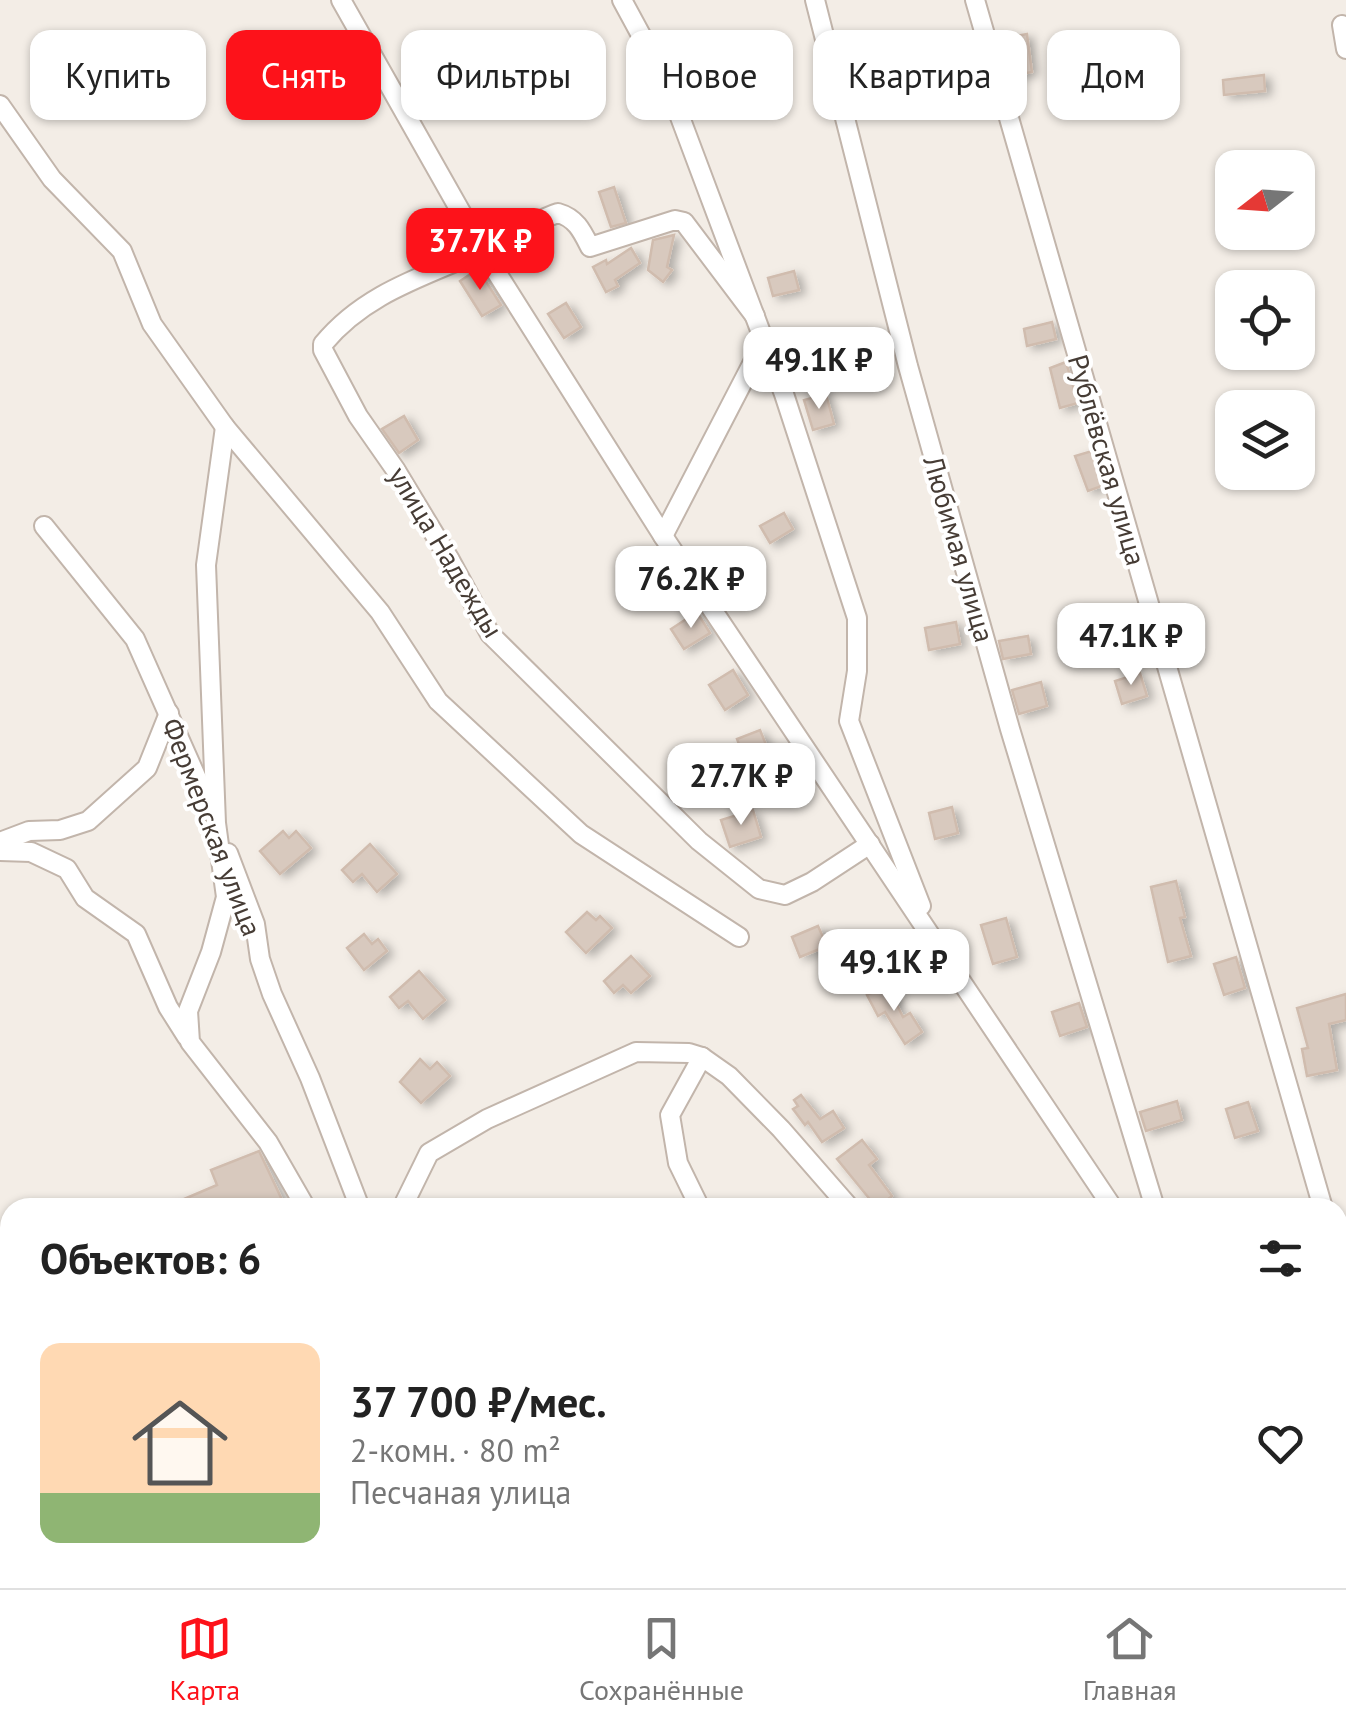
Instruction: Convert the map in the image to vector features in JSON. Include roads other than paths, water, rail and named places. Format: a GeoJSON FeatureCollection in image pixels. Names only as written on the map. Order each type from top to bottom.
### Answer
{"type":"FeatureCollection","features":[{"type":"Feature","properties":{"kind":"street"},"geometry":{"type":"LineString","coordinates":[[341,0],[483,250],[662,536],[1106,1198]]}},
{"type":"Feature","properties":{"kind":"street"},"geometry":{"type":"LineString","coordinates":[[622,0],[668,85],[764,341],[857,618],[857,671],[849,721],[934,939]]}},
{"type":"Feature","properties":{"kind":"street","name":"Рублёвская улица"},"geometry":{"type":"LineString","coordinates":[[975,0],[1320,1198]]}},
{"type":"Feature","properties":{"kind":"street","name":"Любимая улица"},"geometry":{"type":"LineString","coordinates":[[820,1],[940,481],[1010,729],[1152,1198]]}},
{"type":"Feature","properties":{"kind":"street"},"geometry":{"type":"LineString","coordinates":[[1342,25],[1346,48]]}},
{"type":"Feature","properties":{"kind":"street"},"geometry":{"type":"LineString","coordinates":[[0,104],[52,179],[122,251],[152,324],[225,427],[380,612],[438,701],[581,834],[739,937]]}},
{"type":"Feature","properties":{"kind":"street"},"geometry":{"type":"LineString","coordinates":[[483,250],[558,213],[569,216],[590,246],[596,247],[676,220],[684,222],[755,316]]}},
{"type":"Feature","properties":{"kind":"street","name":"улица Надежды"},"geometry":{"type":"LineString","coordinates":[[483,250],[377,296],[348,316],[323,344],[324,358],[358,416],[396,469],[490,634],[699,842],[759,890],[785,895],[870,844]]}},
{"type":"Feature","properties":{"kind":"street"},"geometry":{"type":"LineString","coordinates":[[662,536],[764,341]]}},
{"type":"Feature","properties":{"kind":"street"},"geometry":{"type":"LineString","coordinates":[[190,1042],[188,1011],[211,952],[226,897],[216,822],[206,565],[225,427]]}},
{"type":"Feature","properties":{"kind":"street","name":"Фермерская улица"},"geometry":{"type":"LineString","coordinates":[[44,526],[135,639],[170,713],[254,924],[272,994],[310,1078],[356,1198]]}},
{"type":"Feature","properties":{"kind":"street"},"geometry":{"type":"LineString","coordinates":[[0,842],[29,831],[60,830],[88,820],[147,768],[170,713]]}},
{"type":"Feature","properties":{"kind":"street"},"geometry":{"type":"LineString","coordinates":[[0,851],[31,852],[67,870],[85,898],[136,934],[168,1007],[190,1042],[268,1142],[300,1198]]}},
{"type":"Feature","properties":{"kind":"street"},"geometry":{"type":"LineString","coordinates":[[407,1198],[430,1152],[486,1120],[636,1052],[689,1053],[729,1076],[782,1129],[841,1198]]}},
{"type":"Feature","properties":{"kind":"street"},"geometry":{"type":"LineString","coordinates":[[695,1198],[678,1163],[670,1114],[702,1058]]}}]}
